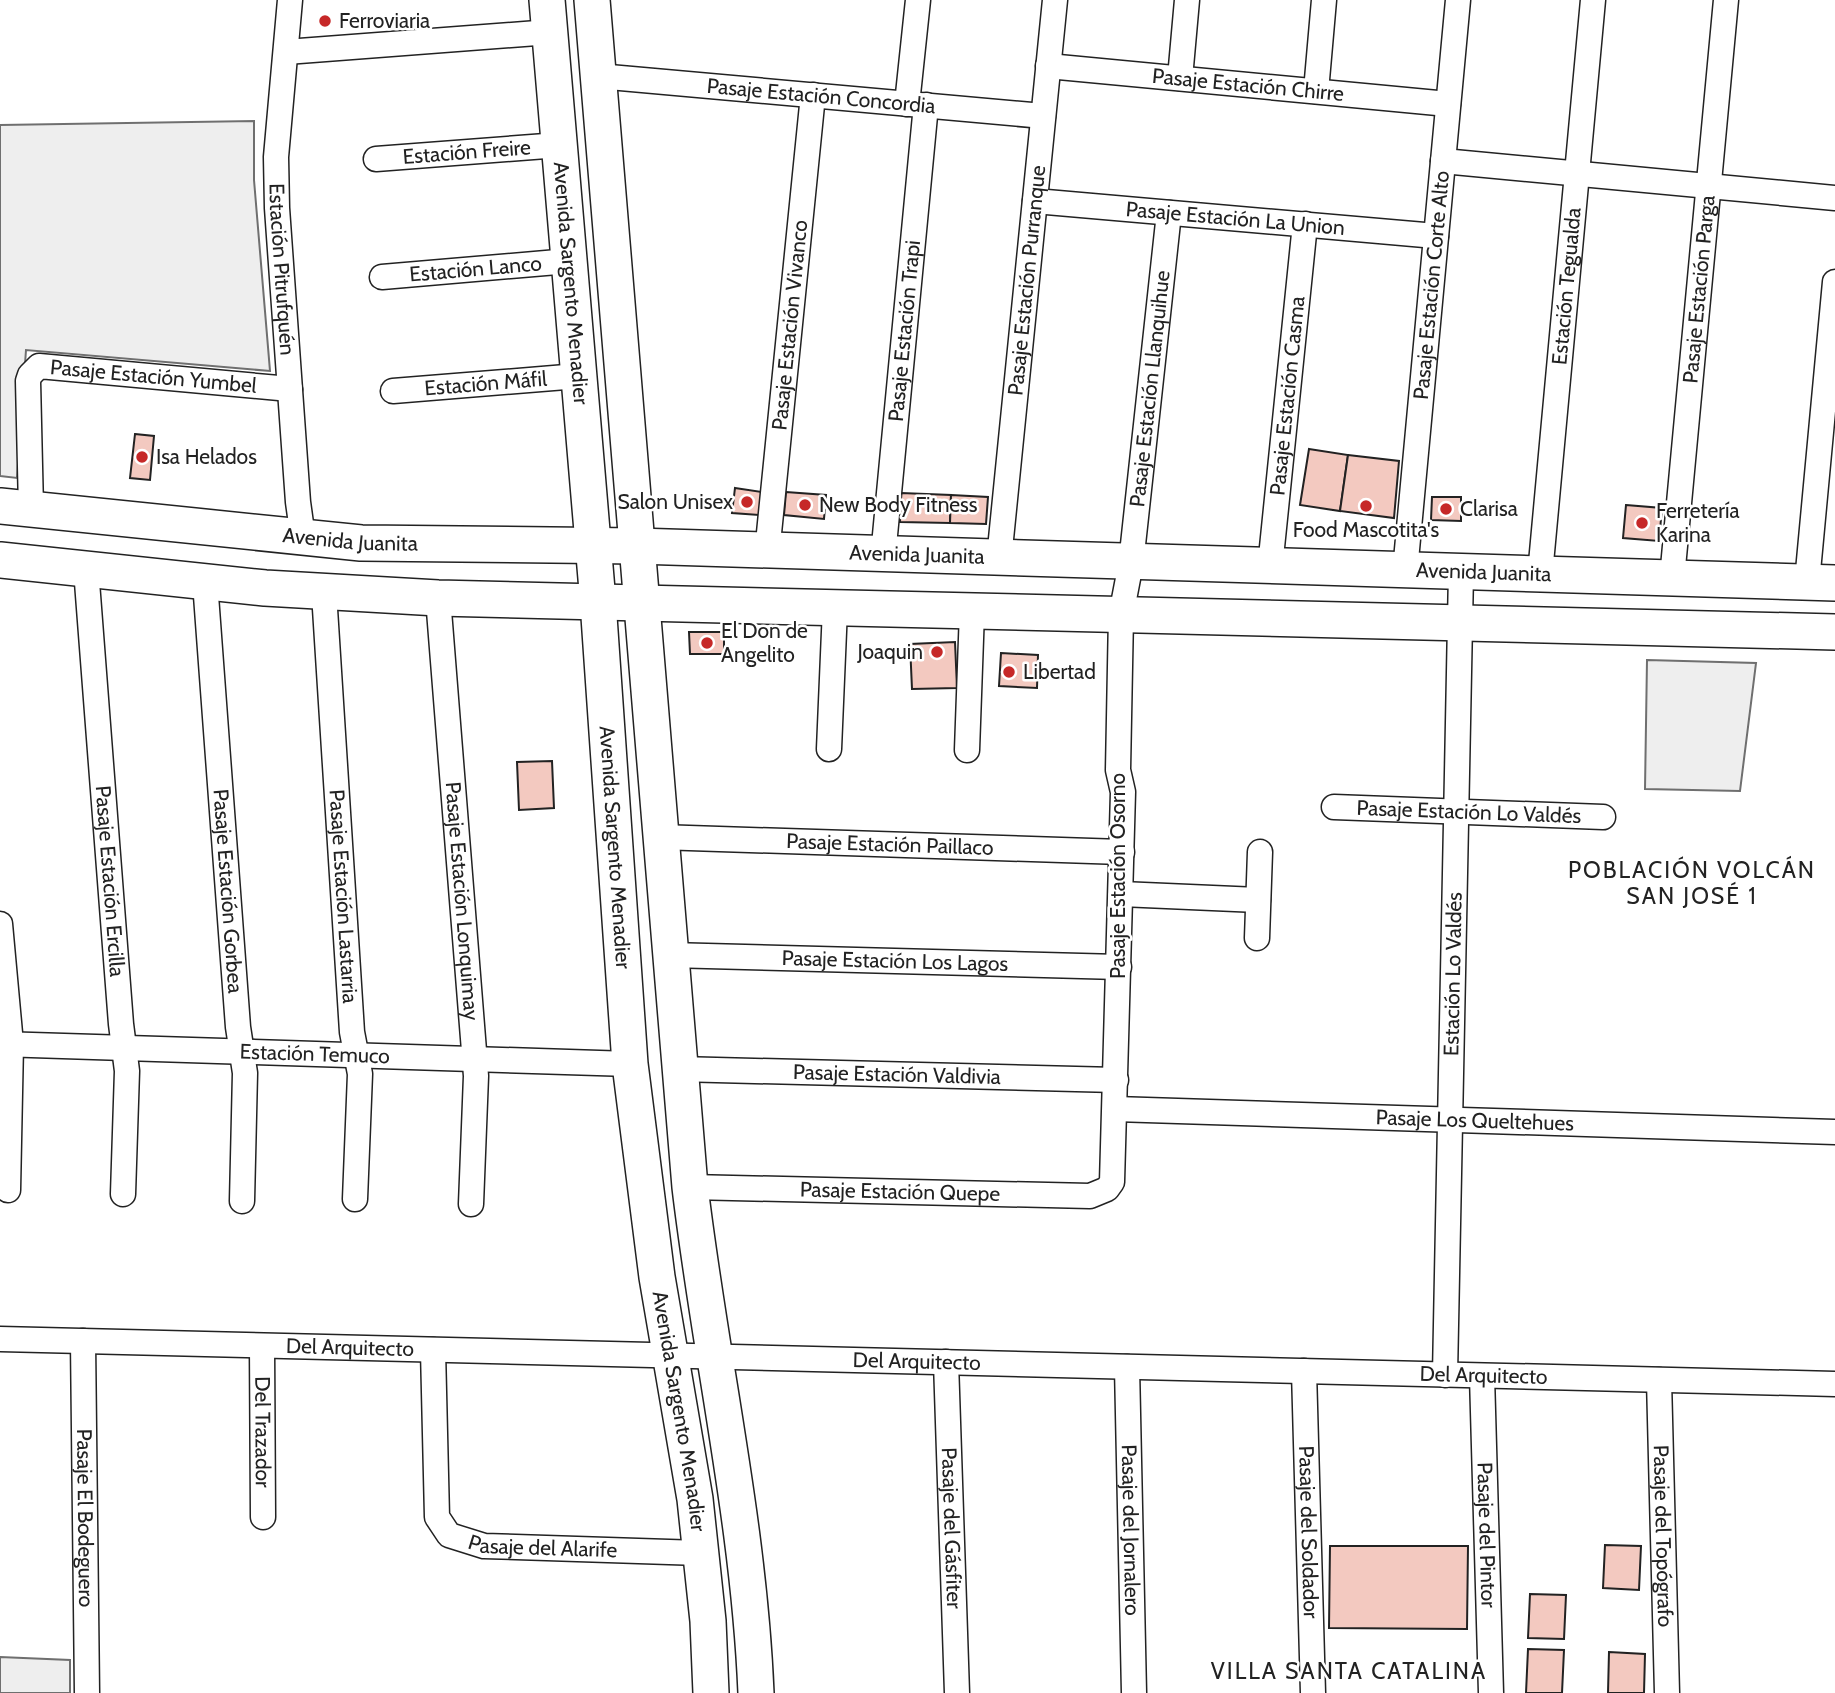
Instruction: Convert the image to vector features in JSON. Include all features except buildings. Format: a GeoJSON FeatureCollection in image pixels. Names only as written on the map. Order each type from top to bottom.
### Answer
{"type":"FeatureCollection","features":[{"type":"Feature","properties":{"kind":"main road","name":"Avenida Sargento Menadier"},"geometry":{"type":"LineString","coordinates":[[592,0],[678,1069],[690,1187],[745,1542],[756,1693]]}},
{"type":"Feature","properties":{"kind":"main road","name":"Avenida Sargento Menadier"},"geometry":{"type":"LineString","coordinates":[[549,16],[598,602],[630,1064],[657,1277],[692,1476],[711,1693]]}},
{"type":"Feature","properties":{"kind":"main road","name":"Avenida Juanita"},"geometry":{"type":"LineString","coordinates":[[15,507],[361,542],[637,546],[767,553],[1821,582]]}},
{"type":"Feature","properties":{"kind":"main road"},"geometry":{"type":"LineString","coordinates":[[0,560],[324,593],[438,598],[1835,632]]}},
{"type":"Feature","properties":{"kind":"street","name":"Estación Pitrufquén"},"geometry":{"type":"LineString","coordinates":[[290,0],[276,170],[303,538]]}},
{"type":"Feature","properties":{"kind":"street","name":"Pasaje Estación Trapi"},"geometry":{"type":"LineString","coordinates":[[883,556],[917,105],[918,0]]}},
{"type":"Feature","properties":{"kind":"street","name":"Pasaje Estación Purranque"},"geometry":{"type":"LineString","coordinates":[[999,559],[1055,0]]}},
{"type":"Feature","properties":{"kind":"street"},"geometry":{"type":"LineString","coordinates":[[1180,78],[1187,0]]}},
{"type":"Feature","properties":{"kind":"street"},"geometry":{"type":"LineString","coordinates":[[1316,91],[1324,0]]}},
{"type":"Feature","properties":{"kind":"street","name":"Pasaje Estación Corte Alto"},"geometry":{"type":"LineString","coordinates":[[1405,571],[1458,0]]}},
{"type":"Feature","properties":{"kind":"street","name":"Estación Tegualda"},"geometry":{"type":"LineString","coordinates":[[1540,574],[1593,0]]}},
{"type":"Feature","properties":{"kind":"street","name":"Pasaje Estación Parga"},"geometry":{"type":"LineString","coordinates":[[1672,578],[1726,0]]}},
{"type":"Feature","properties":{"kind":"street"},"geometry":{"type":"LineString","coordinates":[[286,52],[549,16]]}},
{"type":"Feature","properties":{"kind":"street","name":"Pasaje Estación Chirre"},"geometry":{"type":"LineString","coordinates":[[1048,66],[1448,104]]}},
{"type":"Feature","properties":{"kind":"street","name":"Pasaje Estación Concordia"},"geometry":{"type":"LineString","coordinates":[[598,76],[1044,116]]}},
{"type":"Feature","properties":{"kind":"street","name":"Pasaje Estación Vivanco"},"geometry":{"type":"LineString","coordinates":[[767,553],[813,95]]}},
{"type":"Feature","properties":{"kind":"street","name":"Estación Freire"},"geometry":{"type":"LineString","coordinates":[[376,159],[559,145]]}},
{"type":"Feature","properties":{"kind":"street"},"geometry":{"type":"LineString","coordinates":[[1443,161],[1835,198]]}},
{"type":"Feature","properties":{"kind":"street","name":"Pasaje Estación La Union"},"geometry":{"type":"LineString","coordinates":[[1035,201],[1436,236]]}},
{"type":"Feature","properties":{"kind":"street","name":"Pasaje Estación Llanquihue"},"geometry":{"type":"LineString","coordinates":[[1131,563],[1169,213]]}},
{"type":"Feature","properties":{"kind":"street","name":"Pasaje Estación Casma"},"geometry":{"type":"LineString","coordinates":[[1270,567],[1305,225]]}},
{"type":"Feature","properties":{"kind":"street","name":"Estación Lanco"},"geometry":{"type":"LineString","coordinates":[[382,277],[569,261]]}},
{"type":"Feature","properties":{"kind":"street"},"geometry":{"type":"LineString","coordinates":[[1821,582],[1835,282]]}},
{"type":"Feature","properties":{"kind":"street","name":"Pasaje Estación Yumbel"},"geometry":{"type":"LineString","coordinates":[[15,507],[28,381],[39,366],[290,389]]}},
{"type":"Feature","properties":{"kind":"street","name":"Estación Máfil"},"geometry":{"type":"LineString","coordinates":[[393,391],[578,376]]}},
{"type":"Feature","properties":{"kind":"street","name":"Pasaje Estación Osorno"},"geometry":{"type":"LineString","coordinates":[[1107,1189],[1113,1173],[1121,894],[1123,792],[1118,770],[1121,615],[1131,563]]}},
{"type":"Feature","properties":{"kind":"street","name":"Pasaje Estación Ercilla"},"geometry":{"type":"LineString","coordinates":[[86,569],[127,1071],[123,1194]]}},
{"type":"Feature","properties":{"kind":"street","name":"Estación Lo Valdés"},"geometry":{"type":"LineString","coordinates":[[1445,1375],[1461,572]]}},
{"type":"Feature","properties":{"kind":"street","name":"Pasaje Estación Gorbea"},"geometry":{"type":"LineString","coordinates":[[205,582],[245,1073],[242,1201]]}},
{"type":"Feature","properties":{"kind":"street","name":"Pasaje Estación Lastarria"},"geometry":{"type":"LineString","coordinates":[[324,593],[352,1032],[360,1074],[355,1199]]}},
{"type":"Feature","properties":{"kind":"street","name":"Pasaje Estación Lonquimay"},"geometry":{"type":"LineString","coordinates":[[438,598],[476,1076],[471,1204]]}},
{"type":"Feature","properties":{"kind":"street"},"geometry":{"type":"LineString","coordinates":[[829,750],[835,608]]}},
{"type":"Feature","properties":{"kind":"street"},"geometry":{"type":"LineString","coordinates":[[967,750],[972,611]]}},
{"type":"Feature","properties":{"kind":"street","name":"Pasaje Estación Lo Valdés"},"geometry":{"type":"LineString","coordinates":[[1334,807],[1603,817]]}},
{"type":"Feature","properties":{"kind":"street","name":"Pasaje Estación Paillaco"},"geometry":{"type":"LineString","coordinates":[[659,837],[1122,852]]}},
{"type":"Feature","properties":{"kind":"street"},"geometry":{"type":"LineString","coordinates":[[1257,937],[1260,852]]}},
{"type":"Feature","properties":{"kind":"street"},"geometry":{"type":"LineString","coordinates":[[1121,894],[1258,900]]}},
{"type":"Feature","properties":{"kind":"street"},"geometry":{"type":"LineString","coordinates":[[0,925],[8,1190]]}},
{"type":"Feature","properties":{"kind":"street","name":"Pasaje Estación Los Lagos"},"geometry":{"type":"LineString","coordinates":[[669,955],[1119,967]]}},
{"type":"Feature","properties":{"kind":"street","name":"Estación Temuco"},"geometry":{"type":"LineString","coordinates":[[5,1044],[630,1064]]}},
{"type":"Feature","properties":{"kind":"street","name":"Pasaje Estación Valdivia"},"geometry":{"type":"LineString","coordinates":[[678,1069],[1116,1080]]}},
{"type":"Feature","properties":{"kind":"street","name":"Pasaje Los Queltehues"},"geometry":{"type":"LineString","coordinates":[[1115,1109],[1835,1132]]}},
{"type":"Feature","properties":{"kind":"street","name":"Pasaje Estación Quepe"},"geometry":{"type":"LineString","coordinates":[[690,1187],[1090,1196],[1107,1189]]}},
{"type":"Feature","properties":{"kind":"street","name":"Del Arquitecto"},"geometry":{"type":"LineString","coordinates":[[0,1339],[1835,1384]]}},
{"type":"Feature","properties":{"kind":"street","name":"Pasaje El Bodeguero"},"geometry":{"type":"LineString","coordinates":[[83,1341],[88,1693]]}},
{"type":"Feature","properties":{"kind":"street","name":"Del Trazador"},"geometry":{"type":"LineString","coordinates":[[262,1346],[263,1517]]}},
{"type":"Feature","properties":{"kind":"street","name":"Pasaje del Alarife"},"geometry":{"type":"LineString","coordinates":[[433,1349],[437,1517],[449,1535],[459,1540],[499,1548],[700,1553]]}},
{"type":"Feature","properties":{"kind":"street","name":"Pasaje del Gásfiter"},"geometry":{"type":"LineString","coordinates":[[946,1362],[957,1693]]}},
{"type":"Feature","properties":{"kind":"street","name":"Pasaje del Jornalero"},"geometry":{"type":"LineString","coordinates":[[1127,1367],[1133,1693]]}},
{"type":"Feature","properties":{"kind":"street","name":"Pasaje del Soldador"},"geometry":{"type":"LineString","coordinates":[[1304,1371],[1313,1693]]}},
{"type":"Feature","properties":{"kind":"street","name":"Pasaje del Pintor"},"geometry":{"type":"LineString","coordinates":[[1482,1376],[1491,1693]]}},
{"type":"Feature","properties":{"kind":"street","name":"Pasaje del Topógrafo"},"geometry":{"type":"LineString","coordinates":[[1659,1380],[1667,1693]]}},
{"type":"Feature","properties":{"kind":"shaded area"},"geometry":{"type":"Polygon","coordinates":[[[254,121],[254,180],[270,371],[26,350],[17,478],[0,476],[0,125],[254,121]]]}},
{"type":"Feature","properties":{"kind":"shaded area"},"geometry":{"type":"Polygon","coordinates":[[[1647,660],[1756,663],[1740,791],[1645,789],[1647,660]]]}},
{"type":"Feature","properties":{"kind":"shaded area"},"geometry":{"type":"Polygon","coordinates":[[[0,1657],[70,1660],[70,1693],[0,1693],[0,1657]]]}},
{"type":"Feature","properties":{"kind":"place","name":"Ferroviaria"},"geometry":{"type":"Point","coordinates":[325,21]}},
{"type":"Feature","properties":{"kind":"place","name":"Isa Helados"},"geometry":{"type":"Point","coordinates":[142,457]}},
{"type":"Feature","properties":{"kind":"place","name":"Salon Unisex"},"geometry":{"type":"Point","coordinates":[747,502]}},
{"type":"Feature","properties":{"kind":"place","name":"New Body Fitness"},"geometry":{"type":"Point","coordinates":[805,505]}},
{"type":"Feature","properties":{"kind":"place","name":"Food Mascotita's"},"geometry":{"type":"Point","coordinates":[1366,506]}},
{"type":"Feature","properties":{"kind":"place","name":"Clarisa"},"geometry":{"type":"Point","coordinates":[1446,509]}},
{"type":"Feature","properties":{"kind":"place","name":"Ferretería Karina"},"geometry":{"type":"Point","coordinates":[1642,523]}},
{"type":"Feature","properties":{"kind":"place","name":"El Don de Angelito"},"geometry":{"type":"Point","coordinates":[707,643]}},
{"type":"Feature","properties":{"kind":"place","name":"Joaquin"},"geometry":{"type":"Point","coordinates":[937,652]}},
{"type":"Feature","properties":{"kind":"place","name":"Libertad"},"geometry":{"type":"Point","coordinates":[1009,672]}},
{"type":"Feature","properties":{"kind":"district","name":"POBLACIÓN VOLCÁN SAN JOSÉ 1"},"geometry":{"type":"Point","coordinates":[1692,883]}},
{"type":"Feature","properties":{"kind":"district","name":"VILLA SANTA CATALINA"},"geometry":{"type":"Point","coordinates":[1349,1671]}}]}
